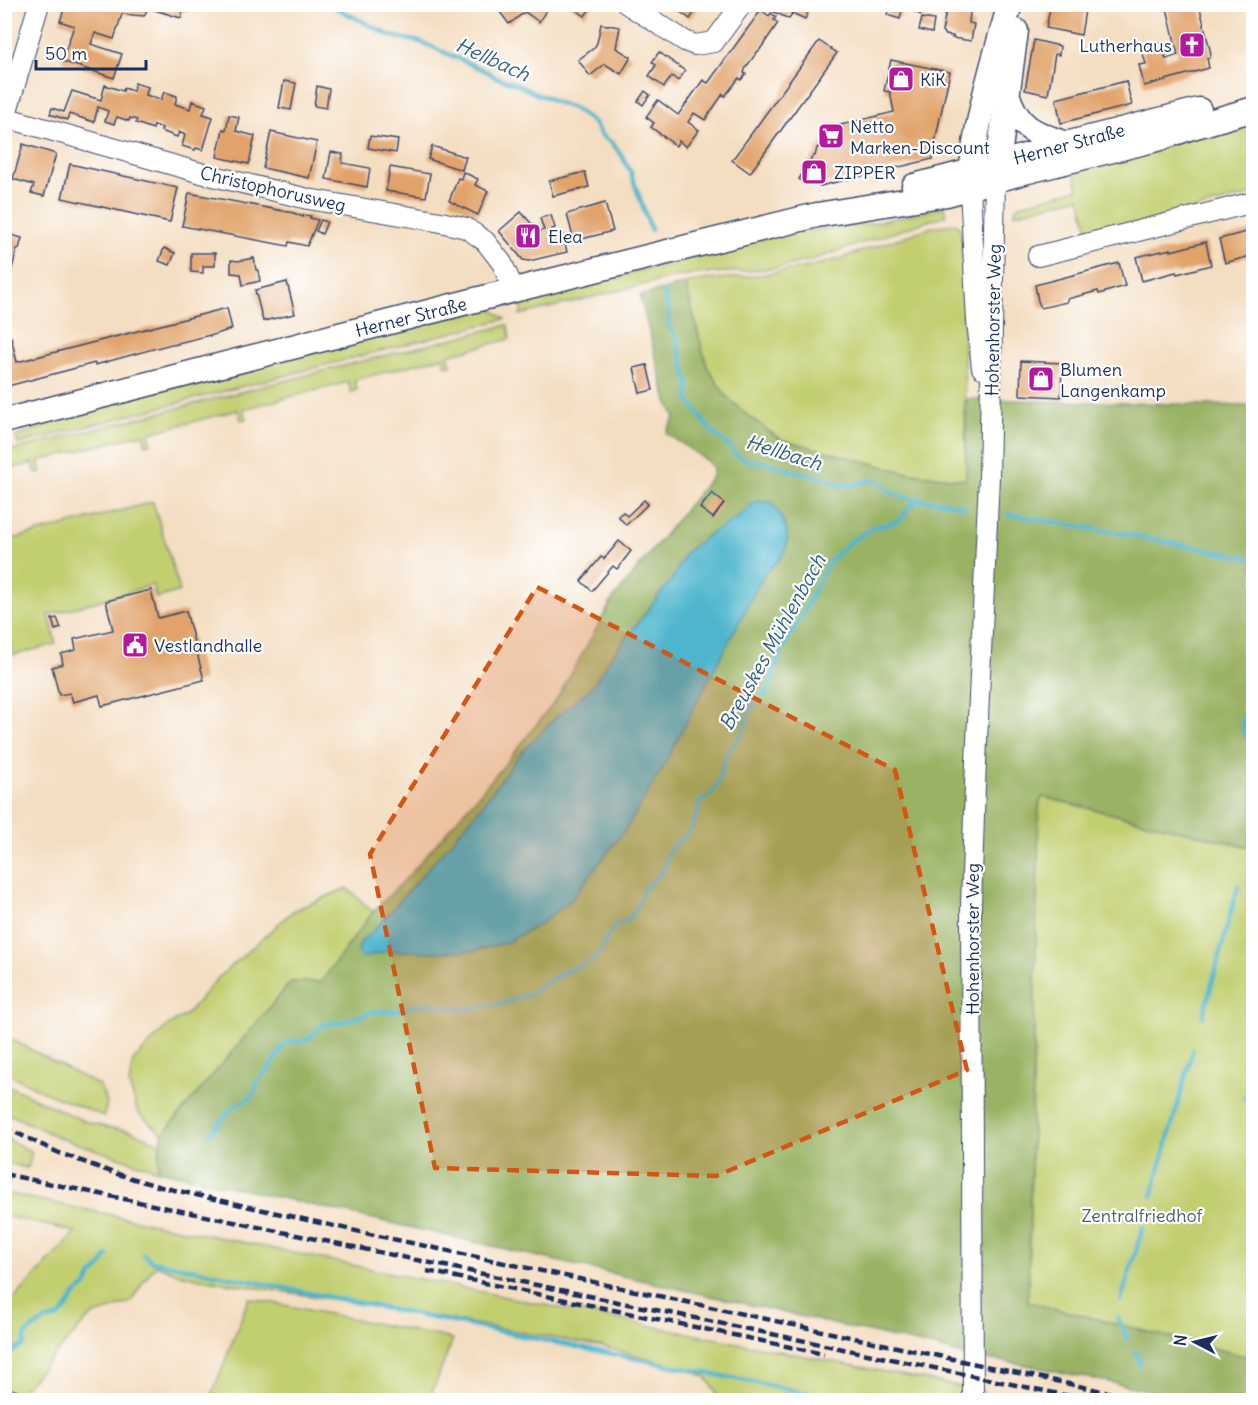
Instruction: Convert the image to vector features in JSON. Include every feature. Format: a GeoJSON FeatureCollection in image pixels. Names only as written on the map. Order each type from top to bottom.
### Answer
{"type":"FeatureCollection","features":[{"type":"Feature","properties":{"kind":"main road"},"geometry":{"type":"LineString","coordinates":[[970,180],[977,131],[1010,4]]}},
{"type":"Feature","properties":{"kind":"main road"},"geometry":{"type":"LineString","coordinates":[[997,172],[1019,4]]}},
{"type":"Feature","properties":{"kind":"main road"},"geometry":{"type":"LineString","coordinates":[[1007,93],[1011,108],[1019,119],[1035,133],[1066,144]]}},
{"type":"Feature","properties":{"kind":"main road","name":"Herner Straße"},"geometry":{"type":"LineString","coordinates":[[997,172],[1066,144],[1254,97]]}},
{"type":"Feature","properties":{"kind":"main road","name":"Herner Straße"},"geometry":{"type":"LineString","coordinates":[[4,421],[817,214],[932,198],[970,180],[997,172],[1161,138],[1254,109]]}},
{"type":"Feature","properties":{"kind":"street"},"geometry":{"type":"LineString","coordinates":[[5,118],[39,4]]}},
{"type":"Feature","properties":{"kind":"street"},"geometry":{"type":"LineString","coordinates":[[627,4],[695,45],[714,42],[742,4]]}},
{"type":"Feature","properties":{"kind":"street","name":"Christophorusweg"},"geometry":{"type":"LineString","coordinates":[[5,118],[201,173],[286,194],[466,228],[491,248],[502,263],[514,290]]}},
{"type":"Feature","properties":{"kind":"street","name":"Hohenhorster Weg"},"geometry":{"type":"LineString","coordinates":[[973,1401],[971,906],[989,477],[997,172]]}},
{"type":"Feature","properties":{"kind":"street","name":"Hohenhorster Weg"},"geometry":{"type":"LineString","coordinates":[[970,180],[977,321],[983,381],[982,457],[989,477]]}},
{"type":"Feature","properties":{"kind":"street"},"geometry":{"type":"LineString","coordinates":[[1038,256],[1254,202]]}},
{"type":"Feature","properties":{"kind":"street"},"geometry":{"type":"LineString","coordinates":[[4,1398],[12,1401]]}},
{"type":"Feature","properties":{"kind":"highlighted area"},"geometry":{"type":"Polygon","coordinates":[[[537,587],[895,770],[967,1070],[716,1176],[435,1168],[370,854],[537,587]]]}},
{"type":"Feature","properties":{"kind":"green space"},"geometry":{"type":"Polygon","coordinates":[[[1253,117],[1253,194],[1090,237],[1080,197],[1014,214],[1019,205],[1078,189],[1075,174],[1111,158],[1253,117]]]}},
{"type":"Feature","properties":{"kind":"green space"},"geometry":{"type":"Polygon","coordinates":[[[944,207],[946,215],[811,260],[781,267],[674,277],[520,315],[527,299],[786,233],[869,224],[944,207]]]}},
{"type":"Feature","properties":{"kind":"green space"},"geometry":{"type":"Polygon","coordinates":[[[956,223],[962,235],[966,480],[904,472],[780,439],[726,396],[707,367],[686,284],[808,267],[839,259],[929,228],[956,223]]]}},
{"type":"Feature","properties":{"kind":"green space"},"geometry":{"type":"Polygon","coordinates":[[[686,284],[707,367],[726,396],[747,415],[780,439],[904,472],[966,480],[966,399],[1253,406],[1253,848],[1042,797],[1039,805],[1028,1302],[1253,1358],[1253,1400],[1196,1400],[1021,1364],[965,1356],[939,1348],[158,1170],[163,1134],[291,982],[321,982],[373,912],[410,874],[505,764],[556,700],[613,599],[712,476],[713,468],[707,461],[666,433],[675,417],[667,401],[640,296],[686,284]]]}},
{"type":"Feature","properties":{"kind":"green space"},"geometry":{"type":"Polygon","coordinates":[[[486,308],[505,319],[18,444],[16,437],[64,418],[142,394],[486,308]]]}},
{"type":"Feature","properties":{"kind":"green space"},"geometry":{"type":"Polygon","coordinates":[[[508,325],[510,339],[448,355],[451,365],[446,366],[443,357],[354,380],[357,390],[351,392],[348,382],[243,409],[246,419],[241,420],[238,410],[149,433],[151,443],[146,445],[143,434],[38,461],[41,472],[36,473],[33,463],[5,470],[5,452],[508,325]]]}},
{"type":"Feature","properties":{"kind":"green space"},"geometry":{"type":"Polygon","coordinates":[[[153,502],[180,591],[156,598],[153,585],[49,615],[56,644],[13,655],[5,625],[5,541],[153,502]]]}},
{"type":"Feature","properties":{"kind":"green space","name":"Zentralfriedhof"},"geometry":{"type":"Polygon","coordinates":[[[1042,796],[1253,848],[1253,1358],[1028,1302],[1039,805],[1042,796]]]}},
{"type":"Feature","properties":{"kind":"green space"},"geometry":{"type":"Polygon","coordinates":[[[347,888],[373,912],[321,982],[291,982],[163,1134],[138,1113],[129,1084],[133,1061],[166,1027],[187,1014],[218,978],[293,911],[347,888]]]}},
{"type":"Feature","properties":{"kind":"green space"},"geometry":{"type":"Polygon","coordinates":[[[5,1036],[100,1086],[107,1103],[104,1116],[46,1093],[5,1072],[5,1036]]]}},
{"type":"Feature","properties":{"kind":"green space"},"geometry":{"type":"Polygon","coordinates":[[[5,1084],[84,1121],[131,1131],[160,1143],[158,1170],[60,1138],[9,1114],[5,1111],[5,1084]]]}},
{"type":"Feature","properties":{"kind":"green space"},"geometry":{"type":"Polygon","coordinates":[[[5,1138],[32,1152],[28,1168],[5,1163],[5,1138]]]}},
{"type":"Feature","properties":{"kind":"green space"},"geometry":{"type":"Polygon","coordinates":[[[5,1193],[535,1303],[982,1391],[985,1400],[715,1400],[716,1392],[706,1377],[682,1367],[604,1347],[375,1306],[201,1279],[175,1273],[156,1265],[131,1302],[90,1317],[20,1392],[16,1400],[5,1400],[4,1310],[76,1232],[5,1216],[5,1193]]]}},
{"type":"Feature","properties":{"kind":"green space"},"geometry":{"type":"Polygon","coordinates":[[[249,1298],[453,1339],[429,1400],[210,1400],[249,1298]]]}},
{"type":"Feature","properties":{"kind":"water"},"geometry":{"type":"Polygon","coordinates":[[[756,501],[771,502],[783,521],[788,539],[782,556],[765,572],[662,769],[627,827],[571,900],[540,924],[508,942],[474,951],[400,951],[362,957],[358,952],[361,941],[371,934],[476,813],[521,753],[557,716],[591,688],[612,656],[672,579],[686,552],[705,537],[740,516],[756,501]]]}},
{"type":"Feature","properties":{"kind":"building"},"geometry":{"type":"Polygon","coordinates":[[[66,4],[192,4],[189,12],[183,10],[181,18],[148,8],[144,16],[122,14],[114,39],[95,33],[91,44],[122,54],[114,78],[62,61],[74,26],[60,21],[66,4]]]}},
{"type":"Feature","properties":{"kind":"building"},"geometry":{"type":"Polygon","coordinates":[[[501,4],[550,4],[539,22],[525,12],[509,24],[497,8],[501,4]]]}},
{"type":"Feature","properties":{"kind":"building"},"geometry":{"type":"Polygon","coordinates":[[[669,4],[700,4],[690,19],[669,4]]]}},
{"type":"Feature","properties":{"kind":"building"},"geometry":{"type":"Polygon","coordinates":[[[796,4],[804,4],[803,8],[809,10],[805,19],[792,13],[796,4]]]}},
{"type":"Feature","properties":{"kind":"building"},"geometry":{"type":"Polygon","coordinates":[[[890,4],[903,6],[900,19],[887,15],[890,4]]]}},
{"type":"Feature","properties":{"kind":"building"},"geometry":{"type":"Polygon","coordinates":[[[913,4],[924,4],[921,15],[910,10],[913,4]]]}},
{"type":"Feature","properties":{"kind":"building"},"geometry":{"type":"Polygon","coordinates":[[[1051,4],[1086,4],[1081,35],[1046,28],[1051,4]]]}},
{"type":"Feature","properties":{"kind":"building","name":"Lutherhaus"},"geometry":{"type":"Polygon","coordinates":[[[1166,4],[1199,4],[1211,54],[1207,58],[1209,68],[1144,86],[1139,65],[1146,64],[1142,51],[1145,47],[1161,43],[1166,59],[1178,55],[1166,4]]]}},
{"type":"Feature","properties":{"kind":"building"},"geometry":{"type":"Polygon","coordinates":[[[569,5],[593,5],[585,16],[569,5]]]}},
{"type":"Feature","properties":{"kind":"building"},"geometry":{"type":"Polygon","coordinates":[[[775,5],[792,13],[789,19],[772,11],[775,5]]]}},
{"type":"Feature","properties":{"kind":"building"},"geometry":{"type":"Polygon","coordinates":[[[947,7],[968,10],[969,23],[974,24],[971,41],[952,38],[953,36],[945,35],[942,31],[947,7]]]}},
{"type":"Feature","properties":{"kind":"building"},"geometry":{"type":"Polygon","coordinates":[[[761,10],[769,16],[771,13],[776,17],[774,20],[778,23],[746,67],[744,73],[746,74],[741,80],[739,78],[725,96],[723,94],[705,120],[694,113],[688,122],[699,130],[686,147],[679,141],[676,146],[651,127],[654,123],[646,117],[658,100],[678,115],[703,80],[708,83],[761,10]]]}},
{"type":"Feature","properties":{"kind":"building"},"geometry":{"type":"Polygon","coordinates":[[[922,18],[934,20],[932,33],[919,30],[922,18]]]}},
{"type":"Feature","properties":{"kind":"building"},"geometry":{"type":"Polygon","coordinates":[[[601,24],[620,27],[616,48],[631,57],[621,74],[605,64],[590,76],[578,60],[594,48],[601,24]]]}},
{"type":"Feature","properties":{"kind":"building"},"geometry":{"type":"Polygon","coordinates":[[[1034,40],[1060,46],[1059,55],[1055,54],[1048,95],[1025,90],[1034,40]]]}},
{"type":"Feature","properties":{"kind":"building"},"geometry":{"type":"Polygon","coordinates":[[[819,41],[837,53],[750,173],[732,160],[819,41]]]}},
{"type":"Feature","properties":{"kind":"building"},"geometry":{"type":"Polygon","coordinates":[[[659,52],[685,71],[678,81],[672,76],[664,87],[649,76],[656,65],[652,62],[659,52]]]}},
{"type":"Feature","properties":{"kind":"building"},"geometry":{"type":"Polygon","coordinates":[[[891,60],[950,72],[933,159],[820,186],[819,180],[808,182],[806,185],[799,179],[815,156],[817,148],[822,145],[821,143],[830,140],[828,128],[894,112],[890,92],[884,91],[891,60]]]}},
{"type":"Feature","properties":{"kind":"building"},"geometry":{"type":"Polygon","coordinates":[[[284,81],[296,83],[291,110],[279,108],[284,81]]]}},
{"type":"Feature","properties":{"kind":"building"},"geometry":{"type":"Polygon","coordinates":[[[1126,81],[1132,105],[1061,123],[1056,99],[1126,81]]]}},
{"type":"Feature","properties":{"kind":"building"},"geometry":{"type":"Polygon","coordinates":[[[135,83],[148,87],[146,95],[161,100],[164,92],[177,96],[175,104],[190,109],[192,101],[206,106],[203,114],[213,117],[203,150],[182,146],[185,135],[179,132],[177,137],[161,131],[162,128],[154,125],[153,129],[136,123],[137,120],[130,118],[129,121],[117,117],[114,124],[105,121],[108,111],[98,107],[94,122],[69,114],[67,120],[50,114],[52,108],[64,112],[72,91],[101,100],[105,85],[123,91],[124,88],[133,91],[135,83]]]}},
{"type":"Feature","properties":{"kind":"building"},"geometry":{"type":"Polygon","coordinates":[[[317,86],[329,89],[326,108],[314,106],[317,86]]]}},
{"type":"Feature","properties":{"kind":"building"},"geometry":{"type":"Polygon","coordinates":[[[645,91],[650,95],[643,105],[638,101],[645,91]]]}},
{"type":"Feature","properties":{"kind":"building"},"geometry":{"type":"Polygon","coordinates":[[[229,115],[239,117],[236,131],[255,136],[249,164],[217,157],[223,129],[226,130],[229,115]]]}},
{"type":"Feature","properties":{"kind":"building"},"geometry":{"type":"Polygon","coordinates":[[[271,132],[317,142],[309,178],[263,168],[271,132]]]}},
{"type":"Feature","properties":{"kind":"building"},"geometry":{"type":"Polygon","coordinates":[[[370,136],[398,140],[396,153],[368,148],[370,136]]]}},
{"type":"Feature","properties":{"kind":"building"},"geometry":{"type":"Polygon","coordinates":[[[23,144],[56,154],[44,196],[31,193],[34,185],[13,179],[23,144]]]}},
{"type":"Feature","properties":{"kind":"building"},"geometry":{"type":"Polygon","coordinates":[[[432,146],[466,157],[462,170],[428,159],[432,146]]]}},
{"type":"Feature","properties":{"kind":"building"},"geometry":{"type":"Polygon","coordinates":[[[331,152],[343,154],[342,163],[370,168],[367,187],[326,179],[331,152]]]}},
{"type":"Feature","properties":{"kind":"building"},"geometry":{"type":"Polygon","coordinates":[[[70,164],[178,188],[170,222],[62,198],[70,164]]]}},
{"type":"Feature","properties":{"kind":"building"},"geometry":{"type":"Polygon","coordinates":[[[390,167],[430,174],[426,197],[386,191],[390,167]]]}},
{"type":"Feature","properties":{"kind":"building"},"geometry":{"type":"Polygon","coordinates":[[[463,172],[478,179],[475,185],[488,191],[478,215],[449,201],[458,178],[461,179],[463,172]]]}},
{"type":"Feature","properties":{"kind":"building"},"geometry":{"type":"Polygon","coordinates":[[[585,172],[589,187],[553,196],[549,181],[585,172]]]}},
{"type":"Feature","properties":{"kind":"building"},"geometry":{"type":"Polygon","coordinates":[[[189,193],[294,213],[303,217],[304,215],[311,216],[310,218],[318,220],[307,246],[289,242],[288,246],[182,226],[189,193]]]}},
{"type":"Feature","properties":{"kind":"building"},"geometry":{"type":"Polygon","coordinates":[[[605,203],[613,231],[574,241],[567,214],[605,203]]]}},
{"type":"Feature","properties":{"kind":"building","name":"Elea"},"geometry":{"type":"Polygon","coordinates":[[[521,212],[538,231],[544,230],[540,218],[551,215],[555,228],[552,229],[553,237],[563,235],[567,252],[529,261],[523,260],[499,231],[521,212]]]}},
{"type":"Feature","properties":{"kind":"building"},"geometry":{"type":"Polygon","coordinates":[[[321,220],[327,222],[322,234],[316,231],[321,220]]]}},
{"type":"Feature","properties":{"kind":"building"},"geometry":{"type":"Polygon","coordinates":[[[1254,230],[1254,255],[1225,263],[1219,239],[1254,230]]]}},
{"type":"Feature","properties":{"kind":"building"},"geometry":{"type":"Polygon","coordinates":[[[4,233],[22,238],[5,297],[4,233]]]}},
{"type":"Feature","properties":{"kind":"building"},"geometry":{"type":"Polygon","coordinates":[[[1206,242],[1211,265],[1142,281],[1136,257],[1206,242]]]}},
{"type":"Feature","properties":{"kind":"building"},"geometry":{"type":"Polygon","coordinates":[[[164,248],[175,253],[170,265],[159,261],[164,248]]]}},
{"type":"Feature","properties":{"kind":"building"},"geometry":{"type":"Polygon","coordinates":[[[191,253],[215,253],[215,266],[203,266],[203,273],[191,272],[191,253]]]}},
{"type":"Feature","properties":{"kind":"building"},"geometry":{"type":"Polygon","coordinates":[[[254,258],[260,281],[243,285],[241,274],[231,273],[231,260],[254,258]]]}},
{"type":"Feature","properties":{"kind":"building"},"geometry":{"type":"Polygon","coordinates":[[[1119,263],[1125,286],[1099,294],[1098,291],[1067,299],[1067,302],[1041,308],[1035,285],[1119,263]]]}},
{"type":"Feature","properties":{"kind":"building"},"geometry":{"type":"Polygon","coordinates":[[[287,282],[295,314],[263,321],[255,290],[287,282]]]}},
{"type":"Feature","properties":{"kind":"building"},"geometry":{"type":"Polygon","coordinates":[[[227,308],[232,329],[4,387],[4,335],[11,337],[17,362],[227,308]]]}},
{"type":"Feature","properties":{"kind":"building","name":"Blumen Langenkamp"},"geometry":{"type":"Polygon","coordinates":[[[1021,361],[1062,363],[1061,397],[1020,395],[1021,361]]]}},
{"type":"Feature","properties":{"kind":"building"},"geometry":{"type":"Polygon","coordinates":[[[647,365],[653,390],[640,393],[634,368],[647,365]]]}},
{"type":"Feature","properties":{"kind":"building"},"geometry":{"type":"Polygon","coordinates":[[[712,493],[724,503],[713,518],[700,508],[712,493]]]}},
{"type":"Feature","properties":{"kind":"building"},"geometry":{"type":"Polygon","coordinates":[[[644,500],[648,504],[626,525],[618,516],[623,512],[627,516],[644,500]]]}},
{"type":"Feature","properties":{"kind":"building"},"geometry":{"type":"Polygon","coordinates":[[[619,541],[631,551],[617,569],[613,566],[592,591],[581,581],[601,557],[604,559],[619,541]]]}},
{"type":"Feature","properties":{"kind":"building","name":"Vestlandhalle"},"geometry":{"type":"Polygon","coordinates":[[[151,590],[158,618],[186,611],[204,680],[102,706],[99,695],[73,702],[70,693],[59,695],[52,667],[63,664],[61,654],[76,650],[74,639],[113,630],[106,601],[151,590]]]}},
{"type":"Feature","properties":{"kind":"building"},"geometry":{"type":"Polygon","coordinates":[[[57,618],[61,628],[55,630],[52,619],[57,618]]]}},
{"type":"Feature","properties":{"kind":"waterway","name":"Hellbach"},"geometry":{"type":"LineString","coordinates":[[333,4],[336,8],[391,36],[421,42],[495,77],[573,108],[594,123],[601,135],[621,154],[631,173],[651,230]]}},
{"type":"Feature","properties":{"kind":"waterway","name":"Hellbach"},"geometry":{"type":"LineString","coordinates":[[663,291],[668,307],[669,327],[675,335],[689,384],[688,399],[711,431],[736,455],[749,461],[764,462],[842,485],[851,486],[860,482],[877,480],[891,492],[905,498],[944,502],[965,507]]}},
{"type":"Feature","properties":{"kind":"waterway","name":"Breuskes Mühlenbach"},"geometry":{"type":"LineString","coordinates":[[209,1135],[232,1108],[250,1098],[255,1092],[257,1081],[269,1069],[284,1045],[290,1041],[301,1042],[311,1037],[323,1024],[343,1022],[375,1011],[391,1012],[420,1005],[433,1004],[457,1009],[504,1003],[528,995],[563,972],[590,962],[601,950],[616,925],[626,921],[635,912],[644,889],[663,871],[667,856],[674,845],[693,826],[700,801],[711,795],[718,783],[726,754],[742,734],[751,709],[768,691],[782,649],[801,618],[830,561],[851,541],[872,528],[899,521],[910,506],[921,499]]}},
{"type":"Feature","properties":{"kind":"waterway","name":"Hellbach"},"geometry":{"type":"LineString","coordinates":[[1008,514],[1254,559]]}},
{"type":"Feature","properties":{"kind":"waterway"},"geometry":{"type":"LineString","coordinates":[[1249,694],[1254,687]]}},
{"type":"Feature","properties":{"kind":"waterway"},"geometry":{"type":"LineString","coordinates":[[1243,718],[1243,730],[1254,750]]}},
{"type":"Feature","properties":{"kind":"waterway"},"geometry":{"type":"LineString","coordinates":[[1251,843],[1254,831]]}},
{"type":"Feature","properties":{"kind":"waterway"},"geometry":{"type":"LineString","coordinates":[[1203,1017],[1238,886]]}},
{"type":"Feature","properties":{"kind":"waterway"},"geometry":{"type":"LineString","coordinates":[[1152,1196],[1193,1050]]}},
{"type":"Feature","properties":{"kind":"waterway"},"geometry":{"type":"LineString","coordinates":[[1244,1097],[1254,1100]]}},
{"type":"Feature","properties":{"kind":"waterway"},"geometry":{"type":"LineString","coordinates":[[1121,1300],[1143,1227]]}},
{"type":"Feature","properties":{"kind":"waterway"},"geometry":{"type":"LineString","coordinates":[[143,1254],[152,1261],[842,1400]]}},
{"type":"Feature","properties":{"kind":"waterway","name":"Breuskes Mühlenbach"},"geometry":{"type":"LineString","coordinates":[[4,1359],[24,1345],[25,1336],[30,1330],[44,1321],[59,1317],[74,1296],[86,1286],[108,1255]]}},
{"type":"Feature","properties":{"kind":"waterway"},"geometry":{"type":"LineString","coordinates":[[1117,1317],[1128,1338]]}},
{"type":"Feature","properties":{"kind":"waterway"},"geometry":{"type":"LineString","coordinates":[[1136,1352],[1140,1360],[1139,1366]]}},
{"type":"Feature","properties":{"kind":"railway"},"geometry":{"type":"LineString","coordinates":[[4,1127],[57,1152],[161,1187],[374,1235],[1144,1400]]}},
{"type":"Feature","properties":{"kind":"railway"},"geometry":{"type":"LineString","coordinates":[[4,1174],[1088,1400]]}},
{"type":"Feature","properties":{"kind":"railway"},"geometry":{"type":"LineString","coordinates":[[427,1271],[824,1354]]}},
{"type":"Feature","properties":{"kind":"place","name":"Lutherhaus"},"geometry":{"type":"Point","coordinates":[1192,45]}},
{"type":"Feature","properties":{"kind":"place","name":"KiK"},"geometry":{"type":"Point","coordinates":[901,79]}},
{"type":"Feature","properties":{"kind":"place","name":"Netto Marken-Discount"},"geometry":{"type":"Point","coordinates":[831,136]}},
{"type":"Feature","properties":{"kind":"place","name":"ZIPPER"},"geometry":{"type":"Point","coordinates":[814,172]}},
{"type":"Feature","properties":{"kind":"place","name":"Elea"},"geometry":{"type":"Point","coordinates":[528,236]}},
{"type":"Feature","properties":{"kind":"place","name":"Blumen Langenkamp"},"geometry":{"type":"Point","coordinates":[1041,379]}},
{"type":"Feature","properties":{"kind":"place","name":"Vestlandhalle"},"geometry":{"type":"Point","coordinates":[135,645]}}]}
